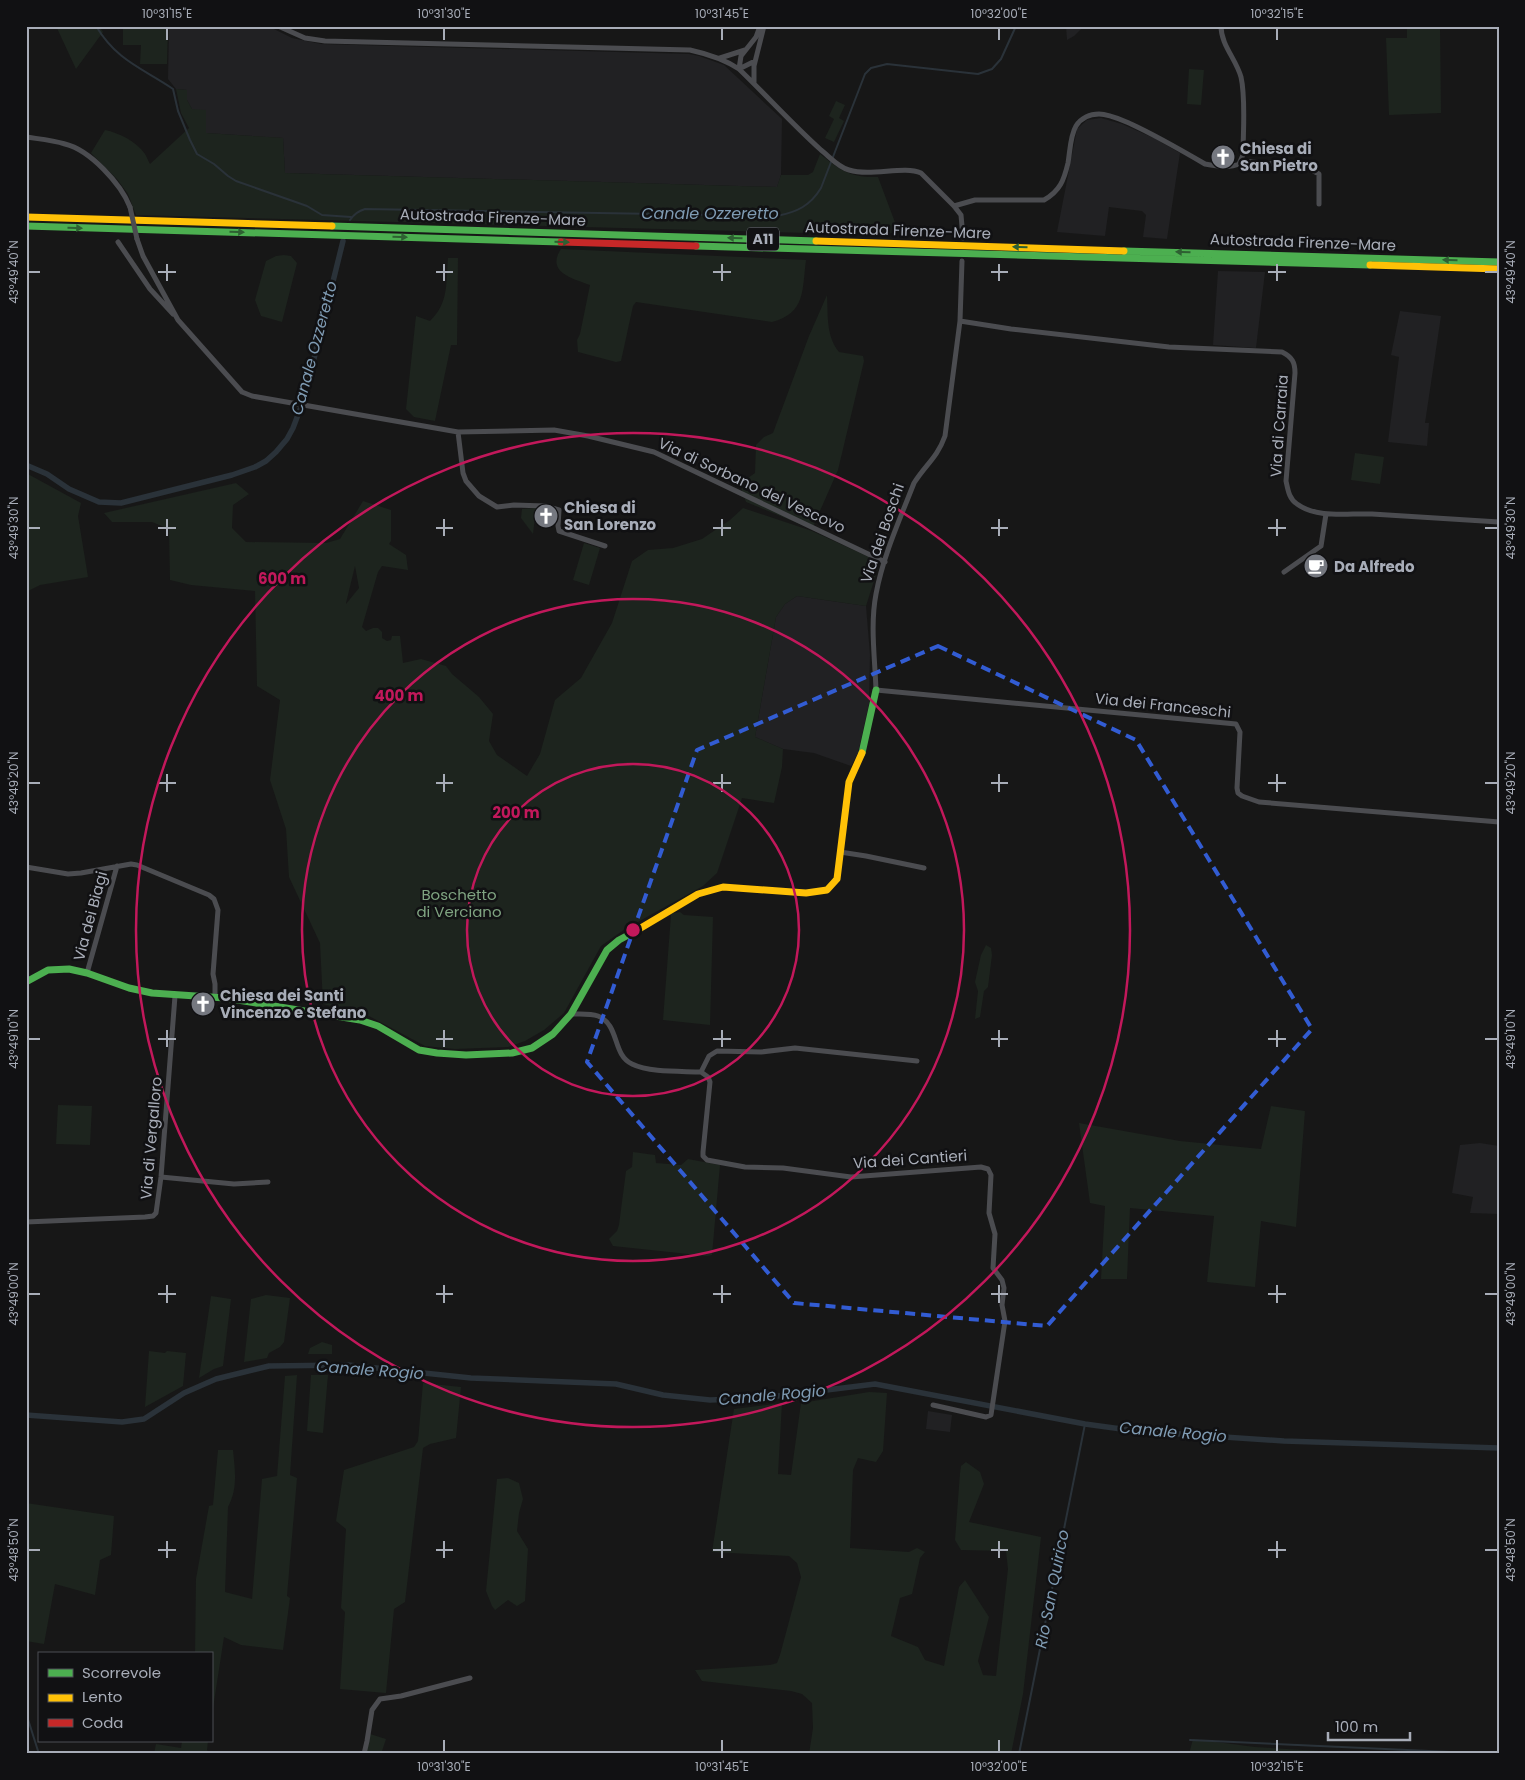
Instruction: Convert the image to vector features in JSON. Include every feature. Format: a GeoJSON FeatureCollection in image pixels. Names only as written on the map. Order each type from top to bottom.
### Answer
{"type":"FeatureCollection","features":[{"type":"Feature","properties":{"kind":"main road","name":"Autostrada Firenze-Mare"},"geometry":{"type":"LineString","coordinates":[[26,217],[1499,262]]}},
{"type":"Feature","properties":{"kind":"main road","name":"Autostrada Firenze-Mare"},"geometry":{"type":"LineString","coordinates":[[26,226],[1499,269]]}},
{"type":"Feature","properties":{"kind":"main road","name":"Via dei Boschi"},"geometry":{"type":"LineString","coordinates":[[26,982],[40,973],[57,968],[69,969],[87,973],[129,988],[175,996],[215,997],[360,1020],[378,1026],[419,1050],[466,1055],[512,1053],[532,1048],[553,1034],[571,1014],[607,950],[619,940],[698,894],[715,888],[806,893],[827,890],[833,885],[837,880],[849,782],[862,755],[876,690]]}},
{"type":"Feature","properties":{"kind":"street"},"geometry":{"type":"LineString","coordinates":[[278,26],[305,38],[325,42],[690,50],[719,58],[740,69],[805,135],[837,164],[858,173],[914,170],[921,173],[961,215],[963,238]]}},
{"type":"Feature","properties":{"kind":"street"},"geometry":{"type":"LineString","coordinates":[[740,69],[741,56],[762,26]]}},
{"type":"Feature","properties":{"kind":"street"},"geometry":{"type":"LineString","coordinates":[[754,83],[755,61],[762,26]]}},
{"type":"Feature","properties":{"kind":"street"},"geometry":{"type":"LineString","coordinates":[[1221,26],[1223,39],[1237,68],[1242,88],[1242,161]]}},
{"type":"Feature","properties":{"kind":"street"},"geometry":{"type":"LineString","coordinates":[[719,58],[746,50]]}},
{"type":"Feature","properties":{"kind":"street"},"geometry":{"type":"LineString","coordinates":[[740,69],[755,61]]}},
{"type":"Feature","properties":{"kind":"street"},"geometry":{"type":"LineString","coordinates":[[954,206],[975,200],[1044,200],[1052,195],[1058,190],[1065,175],[1076,126],[1086,116],[1092,114],[1116,118],[1158,136],[1205,164],[1212,166],[1235,166],[1242,161],[1306,167],[1319,174],[1319,204]]}},
{"type":"Feature","properties":{"kind":"street","name":"Via di Sorbano del Vescovo"},"geometry":{"type":"LineString","coordinates":[[26,138],[66,144],[78,149],[97,164],[120,187],[130,207],[143,256],[178,320],[242,392],[252,396],[458,432],[554,430],[654,452],[885,562]]}},
{"type":"Feature","properties":{"kind":"street"},"geometry":{"type":"LineString","coordinates":[[118,242],[150,289],[178,320]]}},
{"type":"Feature","properties":{"kind":"street","name":"Via dei Boschi"},"geometry":{"type":"LineString","coordinates":[[876,690],[874,614],[876,594],[885,562],[914,483],[940,450],[946,436],[960,321],[962,261]]}},
{"type":"Feature","properties":{"kind":"street","name":"Via di Carraia"},"geometry":{"type":"LineString","coordinates":[[960,321],[1011,329],[1169,347],[1282,352],[1290,356],[1295,363],[1286,481],[1289,495],[1297,504],[1312,512],[1326,514],[1370,514],[1499,522]]}},
{"type":"Feature","properties":{"kind":"street"},"geometry":{"type":"LineString","coordinates":[[458,432],[463,473],[466,481],[478,496],[497,507],[514,505],[545,506],[559,510],[559,531],[605,546]]}},
{"type":"Feature","properties":{"kind":"street"},"geometry":{"type":"LineString","coordinates":[[1284,572],[1321,546],[1326,514]]}},
{"type":"Feature","properties":{"kind":"street","name":"Via dei Franceschi"},"geometry":{"type":"LineString","coordinates":[[876,690],[1236,724],[1240,732],[1238,793],[1242,796],[1259,802],[1499,822]]}},
{"type":"Feature","properties":{"kind":"street"},"geometry":{"type":"LineString","coordinates":[[840,852],[924,868]]}},
{"type":"Feature","properties":{"kind":"street"},"geometry":{"type":"LineString","coordinates":[[26,867],[68,874],[117,866],[137,865],[209,895],[214,900],[218,910],[213,974],[215,997]]}},
{"type":"Feature","properties":{"kind":"street","name":"Via dei Biagi"},"geometry":{"type":"LineString","coordinates":[[87,973],[117,866]]}},
{"type":"Feature","properties":{"kind":"street","name":"Via di Vergalloro"},"geometry":{"type":"LineString","coordinates":[[26,1222],[153,1216],[156,1213],[161,1177],[175,996]]}},
{"type":"Feature","properties":{"kind":"street"},"geometry":{"type":"LineString","coordinates":[[571,1014],[597,1016],[608,1022],[612,1027],[625,1059],[632,1064],[651,1069],[701,1072],[709,1056],[718,1051],[761,1052],[795,1048],[917,1061]]}},
{"type":"Feature","properties":{"kind":"street","name":"Via dei Cantieri"},"geometry":{"type":"LineString","coordinates":[[701,1072],[708,1077],[710,1082],[703,1152],[703,1156],[707,1160],[746,1167],[783,1168],[851,1177],[981,1167],[988,1169],[991,1175],[989,1213],[995,1234],[993,1268],[1002,1280],[1004,1288],[1002,1305],[1005,1321],[991,1415],[986,1416],[933,1405]]}},
{"type":"Feature","properties":{"kind":"street"},"geometry":{"type":"LineString","coordinates":[[161,1177],[234,1184],[268,1182]]}},
{"type":"Feature","properties":{"kind":"street"},"geometry":{"type":"LineString","coordinates":[[364,1754],[372,1710],[380,1699],[401,1696],[470,1678]]}},
{"type":"Feature","properties":{"kind":"highlighted area"},"geometry":{"type":"Polygon","coordinates":[[[938,646],[1136,740],[1312,1029],[1047,1326],[794,1303],[587,1062],[697,750],[938,646]]]}},
{"type":"Feature","properties":{"kind":"shaded area"},"geometry":{"type":"Polygon","coordinates":[[[169,26],[268,26],[292,38],[321,44],[689,54],[699,56],[724,65],[782,119],[781,175],[777,187],[285,173],[283,138],[205,133],[187,100],[187,90],[176,89],[168,79],[169,26]]]}},
{"type":"Feature","properties":{"kind":"shaded area"},"geometry":{"type":"Polygon","coordinates":[[[1066,26],[1084,26],[1067,40],[1066,26]]]}},
{"type":"Feature","properties":{"kind":"shaded area"},"geometry":{"type":"Polygon","coordinates":[[[1101,118],[1122,124],[1154,138],[1180,153],[1167,239],[1143,237],[1146,215],[1142,211],[1109,207],[1105,236],[1057,232],[1077,129],[1087,120],[1101,118]]]}},
{"type":"Feature","properties":{"kind":"shaded area"},"geometry":{"type":"Polygon","coordinates":[[[1218,271],[1265,272],[1256,348],[1213,345],[1218,271]]]}},
{"type":"Feature","properties":{"kind":"shaded area"},"geometry":{"type":"Polygon","coordinates":[[[1400,311],[1441,316],[1425,423],[1429,423],[1427,446],[1388,442],[1399,357],[1391,355],[1400,311]]]}},
{"type":"Feature","properties":{"kind":"shaded area"},"geometry":{"type":"Polygon","coordinates":[[[797,596],[866,606],[870,654],[869,704],[858,753],[851,766],[814,753],[783,749],[755,737],[776,617],[785,604],[797,596]]]}},
{"type":"Feature","properties":{"kind":"shaded area"},"geometry":{"type":"Polygon","coordinates":[[[1480,1143],[1499,1146],[1499,1214],[1470,1213],[1473,1197],[1452,1193],[1460,1145],[1480,1143]]]}},
{"type":"Feature","properties":{"kind":"shaded area"},"geometry":{"type":"Polygon","coordinates":[[[928,1411],[952,1415],[950,1432],[926,1429],[928,1411]]]}},
{"type":"Feature","properties":{"kind":"green space"},"geometry":{"type":"Polygon","coordinates":[[[56,26],[99,26],[103,32],[76,69],[56,26]]]}},
{"type":"Feature","properties":{"kind":"green space"},"geometry":{"type":"Polygon","coordinates":[[[104,26],[168,26],[167,64],[140,64],[141,45],[123,45],[123,29],[104,29],[104,26]]]}},
{"type":"Feature","properties":{"kind":"green space"},"geometry":{"type":"Polygon","coordinates":[[[1407,26],[1440,26],[1441,113],[1389,115],[1386,38],[1407,38],[1407,26]]]}},
{"type":"Feature","properties":{"kind":"green space"},"geometry":{"type":"Polygon","coordinates":[[[1189,69],[1204,70],[1201,105],[1187,104],[1189,69]]]}},
{"type":"Feature","properties":{"kind":"green space"},"geometry":{"type":"Polygon","coordinates":[[[176,89],[187,90],[187,100],[192,109],[206,110],[206,133],[283,138],[285,173],[777,187],[781,175],[808,175],[813,172],[820,154],[846,172],[860,176],[878,177],[899,233],[808,233],[136,215],[128,194],[117,179],[91,153],[105,130],[132,141],[145,154],[150,164],[189,128],[181,113],[176,89]]]}},
{"type":"Feature","properties":{"kind":"green space"},"geometry":{"type":"Polygon","coordinates":[[[836,101],[845,105],[839,118],[844,121],[834,142],[825,138],[834,119],[829,116],[836,101]]]}},
{"type":"Feature","properties":{"kind":"green space"},"geometry":{"type":"Polygon","coordinates":[[[561,249],[806,260],[802,290],[797,306],[791,313],[772,322],[636,302],[633,306],[621,361],[616,362],[578,352],[577,340],[580,334],[590,285],[564,274],[559,269],[557,257],[561,249]]]}},
{"type":"Feature","properties":{"kind":"green space"},"geometry":{"type":"Polygon","coordinates":[[[276,256],[291,256],[297,263],[282,322],[261,316],[255,300],[266,261],[276,256]]]}},
{"type":"Feature","properties":{"kind":"green space"},"geometry":{"type":"Polygon","coordinates":[[[448,258],[458,258],[457,345],[451,345],[435,421],[414,417],[406,409],[416,316],[430,321],[441,307],[445,292],[448,258]]]}},
{"type":"Feature","properties":{"kind":"green space"},"geometry":{"type":"Polygon","coordinates":[[[827,295],[828,325],[835,346],[839,352],[863,356],[864,361],[838,470],[812,529],[746,502],[740,485],[755,473],[756,445],[764,437],[773,433],[809,336],[827,295]]]}},
{"type":"Feature","properties":{"kind":"green space"},"geometry":{"type":"Polygon","coordinates":[[[1355,453],[1384,457],[1380,484],[1351,480],[1355,453]]]}},
{"type":"Feature","properties":{"kind":"green space"},"geometry":{"type":"Polygon","coordinates":[[[26,473],[81,503],[78,516],[88,577],[40,585],[26,592],[26,473]]]}},
{"type":"Feature","properties":{"kind":"green space","name":"Boschetto di Verciano"},"geometry":{"type":"Polygon","coordinates":[[[236,483],[249,494],[233,505],[232,528],[246,542],[326,543],[340,539],[363,501],[391,510],[391,541],[389,544],[406,555],[408,570],[382,566],[378,572],[362,627],[366,631],[378,628],[382,632],[382,638],[387,641],[391,640],[392,636],[400,636],[403,663],[421,659],[446,666],[452,674],[479,697],[493,714],[489,741],[497,755],[527,776],[540,754],[555,700],[581,678],[612,623],[632,561],[648,550],[673,548],[702,539],[730,520],[743,508],[812,531],[880,562],[866,606],[797,596],[785,604],[776,617],[755,737],[783,749],[782,767],[774,803],[742,798],[717,873],[703,886],[625,929],[601,946],[564,1013],[544,1030],[525,1041],[508,1047],[455,1049],[425,1046],[369,1016],[323,1004],[320,943],[289,877],[286,829],[270,780],[280,700],[257,686],[255,591],[191,585],[170,580],[169,529],[152,522],[112,522],[104,513],[236,483]],[[355,566],[346,604],[359,588],[355,566]]]}},
{"type":"Feature","properties":{"kind":"green space"},"geometry":{"type":"Polygon","coordinates":[[[536,508],[533,534],[521,518],[522,509],[536,508]]]}},
{"type":"Feature","properties":{"kind":"green space"},"geometry":{"type":"Polygon","coordinates":[[[584,543],[600,548],[589,585],[573,580],[584,543]]]}},
{"type":"Feature","properties":{"kind":"green space"},"geometry":{"type":"Polygon","coordinates":[[[680,912],[684,915],[713,917],[710,1025],[663,1020],[671,915],[669,914],[680,912]]]}},
{"type":"Feature","properties":{"kind":"green space"},"geometry":{"type":"Polygon","coordinates":[[[986,945],[991,948],[992,955],[988,987],[984,991],[980,1017],[975,1019],[978,991],[975,982],[981,955],[986,945]]]}},
{"type":"Feature","properties":{"kind":"green space"},"geometry":{"type":"Polygon","coordinates":[[[58,1105],[92,1106],[90,1145],[56,1144],[58,1105]]]}},
{"type":"Feature","properties":{"kind":"green space"},"geometry":{"type":"Polygon","coordinates":[[[1271,1106],[1305,1111],[1296,1227],[1261,1221],[1255,1287],[1207,1282],[1214,1216],[1130,1208],[1127,1279],[1101,1279],[1105,1206],[1090,1203],[1079,1123],[1180,1141],[1261,1149],[1271,1106]]]}},
{"type":"Feature","properties":{"kind":"green space"},"geometry":{"type":"Polygon","coordinates":[[[633,1152],[655,1155],[656,1163],[681,1165],[688,1159],[720,1165],[712,1255],[613,1246],[609,1239],[617,1231],[619,1225],[626,1171],[632,1167],[633,1152]]]}},
{"type":"Feature","properties":{"kind":"green space"},"geometry":{"type":"Polygon","coordinates":[[[266,1295],[290,1298],[284,1342],[280,1347],[269,1353],[267,1358],[244,1362],[251,1299],[266,1295]]]}},
{"type":"Feature","properties":{"kind":"green space"},"geometry":{"type":"Polygon","coordinates":[[[211,1296],[231,1299],[223,1366],[199,1378],[211,1296]]]}},
{"type":"Feature","properties":{"kind":"green space"},"geometry":{"type":"Polygon","coordinates":[[[322,1342],[332,1345],[332,1354],[308,1354],[310,1348],[322,1342]]]}},
{"type":"Feature","properties":{"kind":"green space"},"geometry":{"type":"Polygon","coordinates":[[[149,1351],[186,1353],[183,1386],[145,1407],[149,1351]]]}},
{"type":"Feature","properties":{"kind":"green space"},"geometry":{"type":"Polygon","coordinates":[[[297,1375],[290,1475],[297,1478],[287,1596],[290,1598],[283,1650],[241,1645],[224,1637],[212,1715],[212,1652],[195,1652],[196,1579],[209,1506],[213,1505],[218,1450],[233,1450],[235,1472],[235,1486],[228,1507],[225,1592],[252,1599],[262,1479],[277,1476],[285,1376],[297,1375]]]}},
{"type":"Feature","properties":{"kind":"green space"},"geometry":{"type":"Polygon","coordinates":[[[311,1375],[328,1375],[323,1433],[307,1431],[311,1375]]]}},
{"type":"Feature","properties":{"kind":"green space"},"geometry":{"type":"Polygon","coordinates":[[[423,1383],[461,1387],[456,1438],[430,1444],[423,1448],[405,1602],[394,1609],[386,1693],[340,1689],[345,1612],[341,1608],[346,1529],[336,1521],[344,1470],[414,1447],[418,1441],[423,1383]]]}},
{"type":"Feature","properties":{"kind":"green space"},"geometry":{"type":"Polygon","coordinates":[[[869,1392],[887,1393],[883,1451],[876,1462],[858,1458],[853,1470],[850,1548],[909,1552],[917,1548],[925,1552],[920,1558],[912,1594],[900,1598],[891,1636],[918,1647],[925,1660],[944,1666],[959,1587],[965,1580],[989,1617],[978,1661],[983,1675],[996,1676],[1008,1569],[1006,1551],[961,1550],[955,1540],[960,1473],[961,1466],[966,1462],[980,1472],[984,1484],[969,1522],[1041,1537],[1023,1694],[1011,1754],[809,1754],[813,1728],[812,1703],[802,1694],[791,1691],[702,1681],[695,1670],[777,1663],[801,1577],[797,1563],[789,1556],[712,1552],[734,1409],[782,1403],[778,1474],[791,1475],[801,1403],[869,1392]]]}},
{"type":"Feature","properties":{"kind":"green space"},"geometry":{"type":"Polygon","coordinates":[[[508,1478],[519,1483],[523,1499],[517,1531],[528,1549],[525,1601],[517,1606],[508,1600],[495,1610],[486,1591],[497,1479],[508,1478]]]}},
{"type":"Feature","properties":{"kind":"green space"},"geometry":{"type":"Polygon","coordinates":[[[26,1503],[114,1516],[111,1555],[100,1560],[95,1595],[55,1584],[44,1644],[26,1641],[26,1503]]]}},
{"type":"Feature","properties":{"kind":"green space"},"geometry":{"type":"Polygon","coordinates":[[[370,1734],[386,1739],[381,1754],[364,1754],[370,1734]]]}},
{"type":"Feature","properties":{"kind":"green space"},"geometry":{"type":"Polygon","coordinates":[[[1193,1739],[1255,1747],[1370,1754],[1189,1754],[1193,1739]]]}},
{"type":"Feature","properties":{"kind":"green space"},"geometry":{"type":"Polygon","coordinates":[[[182,1742],[208,1742],[207,1750],[210,1754],[154,1754],[156,1744],[181,1748],[182,1742]]]}},
{"type":"Feature","properties":{"kind":"waterway"},"geometry":{"type":"LineString","coordinates":[[96,26],[104,38],[121,56],[173,89],[178,111],[197,154],[236,181],[307,206],[322,215],[351,217]]}},
{"type":"Feature","properties":{"kind":"waterway","name":"Canale Ozzeretto"},"geometry":{"type":"LineString","coordinates":[[350,220],[356,213],[365,209],[777,216],[784,214],[808,204],[821,188],[865,74],[871,68],[887,64],[978,74],[992,69],[1001,59],[1016,26]]}},
{"type":"Feature","properties":{"kind":"waterway","name":"Canale Ozzeretto"},"geometry":{"type":"LineString","coordinates":[[26,465],[47,474],[69,489],[99,502],[121,503],[232,475],[266,461],[287,439],[304,399],[343,241]]}},
{"type":"Feature","properties":{"kind":"waterway","name":"Canale Rogio"},"geometry":{"type":"LineString","coordinates":[[26,1415],[122,1422],[144,1419],[184,1393],[216,1379],[269,1366],[348,1365],[471,1378],[616,1384],[663,1395],[710,1400],[762,1398],[875,1384],[1085,1424],[1136,1431],[1284,1441],[1499,1448]]}},
{"type":"Feature","properties":{"kind":"waterway","name":"Rio San Quirico"},"geometry":{"type":"LineString","coordinates":[[1019,1754],[1085,1424]]}},
{"type":"Feature","properties":{"kind":"waterway"},"geometry":{"type":"LineString","coordinates":[[26,1713],[39,1754]]}},
{"type":"Feature","properties":{"kind":"waterway"},"geometry":{"type":"LineString","coordinates":[[1190,1740],[1495,1754]]}},
{"type":"Feature","properties":{"kind":"traffic: fast"},"geometry":{"type":"LineString","coordinates":[[26,226],[561,242]]}},
{"type":"Feature","properties":{"kind":"traffic: fast"},"geometry":{"type":"LineString","coordinates":[[332,226],[816,241]]}},
{"type":"Feature","properties":{"kind":"traffic: fast"},"geometry":{"type":"LineString","coordinates":[[696,246],[1370,265]]}},
{"type":"Feature","properties":{"kind":"traffic: fast"},"geometry":{"type":"LineString","coordinates":[[1124,251],[1499,262]]}},
{"type":"Feature","properties":{"kind":"traffic: fast"},"geometry":{"type":"LineString","coordinates":[[862,753],[876,690]]}},
{"type":"Feature","properties":{"kind":"traffic: fast"},"geometry":{"type":"LineString","coordinates":[[26,982],[48,970],[69,969],[87,973],[129,988],[152,993],[225,998],[360,1020],[378,1026],[419,1050],[466,1055],[512,1053],[532,1048],[553,1034],[571,1014],[607,950],[619,940],[634,932]]}},
{"type":"Feature","properties":{"kind":"traffic: slow"},"geometry":{"type":"LineString","coordinates":[[26,217],[332,226]]}},
{"type":"Feature","properties":{"kind":"traffic: slow"},"geometry":{"type":"LineString","coordinates":[[816,241],[1124,251]]}},
{"type":"Feature","properties":{"kind":"traffic: slow"},"geometry":{"type":"LineString","coordinates":[[1370,265],[1499,269]]}},
{"type":"Feature","properties":{"kind":"traffic: slow"},"geometry":{"type":"LineString","coordinates":[[634,932],[698,894],[723,887],[806,893],[827,890],[837,879],[849,782],[862,753]]}},
{"type":"Feature","properties":{"kind":"traffic: jam"},"geometry":{"type":"LineString","coordinates":[[561,242],[696,246]]}},
{"type":"Feature","properties":{"kind":"place","name":"Chiesa di San Pietro"},"geometry":{"type":"Point","coordinates":[1223,157]}},
{"type":"Feature","properties":{"kind":"place","name":"Chiesa di San Lorenzo"},"geometry":{"type":"Point","coordinates":[546,516]}},
{"type":"Feature","properties":{"kind":"place","name":"Da Alfredo"},"geometry":{"type":"Point","coordinates":[1316,566]}},
{"type":"Feature","properties":{"kind":"place","name":"Chiesa dei Santi Vincenzo e Stefano"},"geometry":{"type":"Point","coordinates":[203,1004]}}]}
